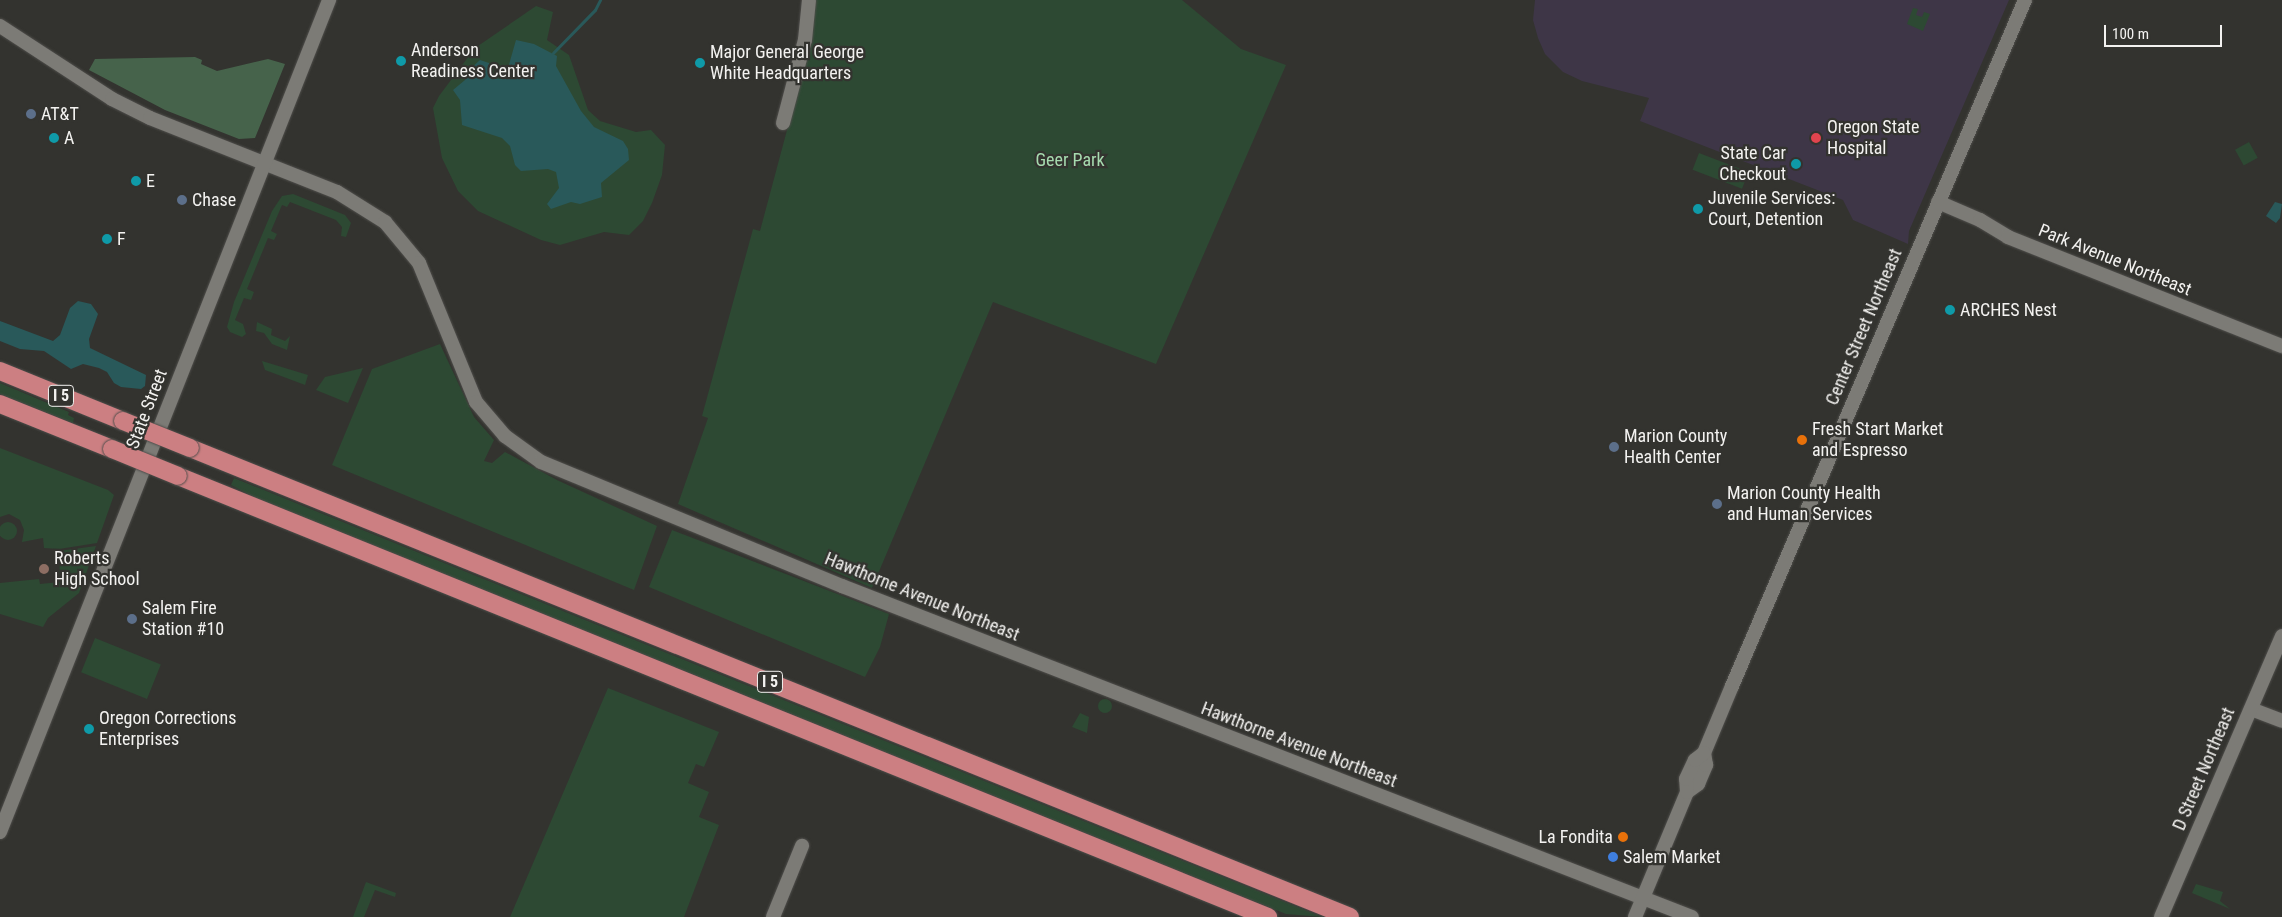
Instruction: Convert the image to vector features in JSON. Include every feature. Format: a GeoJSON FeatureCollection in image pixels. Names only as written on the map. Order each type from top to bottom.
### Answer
{"type":"FeatureCollection","features":[{"type":"Feature","properties":{"kind":"highway","name":"I 5"},"geometry":{"type":"LineString","coordinates":[[0,371],[1350,917]]}},
{"type":"Feature","properties":{"kind":"highway","name":"I 5"},"geometry":{"type":"LineString","coordinates":[[0,404],[1268,917]]}},
{"type":"Feature","properties":{"kind":"main road","name":"State Street"},"geometry":{"type":"LineString","coordinates":[[0,832],[329,0]]}},
{"type":"Feature","properties":{"kind":"main road"},"geometry":{"type":"LineString","coordinates":[[783,123],[805,40],[809,0]]}},
{"type":"Feature","properties":{"kind":"main road","name":"Center Street Northeast"},"geometry":{"type":"LineString","coordinates":[[1635,917],[1687,792],[1686,779],[1695,760],[1704,753],[2025,0]]}},
{"type":"Feature","properties":{"kind":"main road","name":"Hawthorne Avenue Northeast"},"geometry":{"type":"LineString","coordinates":[[0,26],[112,99],[150,118],[353,199],[384,222],[404,243],[429,283],[461,371],[476,402],[505,436],[541,462],[842,586],[1692,917]]}},
{"type":"Feature","properties":{"kind":"main road","name":"Park Avenue Northeast"},"geometry":{"type":"LineString","coordinates":[[1938,202],[1980,220],[2008,237],[2282,346]]}},
{"type":"Feature","properties":{"kind":"main road","name":"D Street Northeast"},"geometry":{"type":"LineString","coordinates":[[2161,917],[2282,636]]}},
{"type":"Feature","properties":{"kind":"main road"},"geometry":{"type":"LineString","coordinates":[[2251,709],[2282,721]]}},
{"type":"Feature","properties":{"kind":"main road"},"geometry":{"type":"LineString","coordinates":[[772,917],[802,846]]}},
{"type":"Feature","properties":{"kind":"shaded area","name":"Oregon State Hospital"},"geometry":{"type":"Polygon","coordinates":[[[1535,0],[2009,0],[1909,231],[1908,244],[1853,220],[1843,200],[1640,121],[1649,98],[1582,81],[1563,72],[1545,54],[1538,38],[1533,20],[1535,0]]]}},
{"type":"Feature","properties":{"kind":"green space","name":"Geer Park"},"geometry":{"type":"Polygon","coordinates":[[[815,0],[1182,0],[1241,49],[1286,65],[1156,364],[993,302],[872,588],[678,504],[708,418],[702,416],[753,229],[760,231],[813,32],[815,0]]]}},
{"type":"Feature","properties":{"kind":"green space"},"geometry":{"type":"Polygon","coordinates":[[[536,6],[553,12],[547,40],[569,55],[588,110],[600,121],[636,132],[651,130],[665,145],[662,175],[652,203],[643,221],[629,235],[604,232],[560,245],[541,240],[478,211],[458,191],[442,158],[433,108],[439,96],[475,48],[536,6]]]}},
{"type":"Feature","properties":{"kind":"green space"},"geometry":{"type":"Polygon","coordinates":[[[1913,8],[1918,9],[1916,15],[1922,17],[1924,12],[1930,14],[1923,31],[1907,24],[1913,8]]]}},
{"type":"Feature","properties":{"kind":"green space"},"geometry":{"type":"Polygon","coordinates":[[[195,57],[202,60],[201,64],[217,71],[268,59],[285,64],[255,138],[239,139],[165,110],[89,70],[95,59],[195,57]]]}},
{"type":"Feature","properties":{"kind":"green space"},"geometry":{"type":"Polygon","coordinates":[[[2249,142],[2258,158],[2244,166],[2235,150],[2249,142]]]}},
{"type":"Feature","properties":{"kind":"green space"},"geometry":{"type":"Polygon","coordinates":[[[1699,153],[1748,172],[1742,189],[1693,170],[1699,153]]]}},
{"type":"Feature","properties":{"kind":"green space"},"geometry":{"type":"Polygon","coordinates":[[[293,194],[345,215],[351,223],[346,237],[341,236],[342,227],[336,220],[290,202],[287,207],[282,205],[271,231],[277,234],[274,240],[268,238],[247,289],[254,292],[251,300],[244,298],[235,320],[243,324],[246,334],[242,337],[230,332],[227,327],[234,302],[272,211],[282,196],[293,194]]]}},
{"type":"Feature","properties":{"kind":"green space"},"geometry":{"type":"Polygon","coordinates":[[[257,322],[272,329],[271,335],[285,341],[290,336],[287,350],[272,344],[264,333],[256,331],[257,322]]]}},
{"type":"Feature","properties":{"kind":"green space"},"geometry":{"type":"Polygon","coordinates":[[[440,344],[474,417],[494,440],[484,461],[492,463],[505,452],[557,480],[657,526],[634,590],[332,465],[372,369],[440,344]]]}},
{"type":"Feature","properties":{"kind":"green space"},"geometry":{"type":"Polygon","coordinates":[[[262,361],[308,375],[305,385],[265,370],[262,361]]]}},
{"type":"Feature","properties":{"kind":"green space"},"geometry":{"type":"Polygon","coordinates":[[[363,368],[348,403],[316,390],[325,377],[363,368]]]}},
{"type":"Feature","properties":{"kind":"green space"},"geometry":{"type":"Polygon","coordinates":[[[0,383],[69,412],[68,415],[74,418],[73,423],[0,394],[0,383]]]}},
{"type":"Feature","properties":{"kind":"green space"},"geometry":{"type":"Polygon","coordinates":[[[0,448],[108,490],[114,495],[97,543],[59,549],[44,548],[43,538],[22,542],[24,530],[20,520],[9,514],[0,517],[0,448]]]}},
{"type":"Feature","properties":{"kind":"green space"},"geometry":{"type":"Polygon","coordinates":[[[234,478],[1322,917],[1286,914],[254,497],[231,485],[234,478]]]}},
{"type":"Feature","properties":{"kind":"green space"},"geometry":{"type":"Polygon","coordinates":[[[8,522],[14,525],[17,531],[14,537],[8,540],[2,537],[-1,531],[2,525],[8,522]]]}},
{"type":"Feature","properties":{"kind":"green space"},"geometry":{"type":"Polygon","coordinates":[[[672,530],[889,614],[880,647],[865,677],[649,587],[672,530]]]}},
{"type":"Feature","properties":{"kind":"green space"},"geometry":{"type":"Polygon","coordinates":[[[96,546],[79,593],[48,618],[43,627],[0,614],[0,583],[39,579],[40,584],[60,582],[59,551],[96,546]]]}},
{"type":"Feature","properties":{"kind":"green space"},"geometry":{"type":"Polygon","coordinates":[[[95,638],[161,665],[147,699],[81,672],[95,638]]]}},
{"type":"Feature","properties":{"kind":"green space"},"geometry":{"type":"Polygon","coordinates":[[[608,688],[719,732],[704,767],[696,764],[688,783],[709,792],[699,817],[719,825],[684,917],[510,917],[608,688]]]}},
{"type":"Feature","properties":{"kind":"green space"},"geometry":{"type":"Polygon","coordinates":[[[1102,699],[1108,699],[1112,706],[1108,713],[1102,713],[1098,709],[1098,703],[1102,699]]]}},
{"type":"Feature","properties":{"kind":"green space"},"geometry":{"type":"Polygon","coordinates":[[[1080,713],[1089,717],[1087,733],[1072,727],[1080,713]]]}},
{"type":"Feature","properties":{"kind":"green space"},"geometry":{"type":"Polygon","coordinates":[[[366,882],[396,893],[395,897],[375,890],[364,917],[353,917],[366,882]]]}},
{"type":"Feature","properties":{"kind":"green space"},"geometry":{"type":"Polygon","coordinates":[[[2196,884],[2223,892],[2220,901],[2230,909],[2192,893],[2196,884]]]}},
{"type":"Feature","properties":{"kind":"water"},"geometry":{"type":"Polygon","coordinates":[[[516,40],[534,44],[557,56],[556,66],[581,111],[594,127],[623,141],[628,149],[629,160],[601,183],[602,197],[580,204],[571,202],[551,209],[547,204],[559,188],[556,172],[548,169],[521,171],[515,165],[510,146],[502,138],[462,125],[460,100],[453,90],[465,80],[470,69],[480,60],[489,63],[494,78],[500,79],[506,75],[516,40]]]}},
{"type":"Feature","properties":{"kind":"water"},"geometry":{"type":"Polygon","coordinates":[[[2275,202],[2282,204],[2280,218],[2276,223],[2266,216],[2275,202]]]}},
{"type":"Feature","properties":{"kind":"water"},"geometry":{"type":"Polygon","coordinates":[[[78,301],[91,304],[98,314],[89,339],[90,348],[146,375],[145,386],[141,389],[121,387],[114,383],[107,372],[99,368],[83,364],[71,369],[44,351],[20,349],[0,341],[0,321],[53,341],[60,335],[70,308],[78,301]]]}},
{"type":"Feature","properties":{"kind":"waterway"},"geometry":{"type":"LineString","coordinates":[[553,53],[595,10],[600,0]]}},
{"type":"Feature","properties":{"kind":"place","name":"Anderson Readiness Center"},"geometry":{"type":"Point","coordinates":[401,61]}},
{"type":"Feature","properties":{"kind":"place","name":"Major General George White Headquarters"},"geometry":{"type":"Point","coordinates":[700,63]}},
{"type":"Feature","properties":{"kind":"place","name":"AT&T"},"geometry":{"type":"Point","coordinates":[31,114]}},
{"type":"Feature","properties":{"kind":"place","name":"A"},"geometry":{"type":"Point","coordinates":[54,138]}},
{"type":"Feature","properties":{"kind":"place","name":"Oregon State Hospital"},"geometry":{"type":"Point","coordinates":[1816,138]}},
{"type":"Feature","properties":{"kind":"place","name":"State Car Checkout"},"geometry":{"type":"Point","coordinates":[1796,164]}},
{"type":"Feature","properties":{"kind":"place","name":"E"},"geometry":{"type":"Point","coordinates":[136,181]}},
{"type":"Feature","properties":{"kind":"place","name":"Chase"},"geometry":{"type":"Point","coordinates":[182,200]}},
{"type":"Feature","properties":{"kind":"place","name":"Juvenile Services: Court, Detention"},"geometry":{"type":"Point","coordinates":[1698,209]}},
{"type":"Feature","properties":{"kind":"place","name":"F"},"geometry":{"type":"Point","coordinates":[107,239]}},
{"type":"Feature","properties":{"kind":"place","name":"ARCHES Nest"},"geometry":{"type":"Point","coordinates":[1950,310]}},
{"type":"Feature","properties":{"kind":"place","name":"Fresh Start Market and Espresso"},"geometry":{"type":"Point","coordinates":[1802,440]}},
{"type":"Feature","properties":{"kind":"place","name":"Marion County Health Center"},"geometry":{"type":"Point","coordinates":[1614,447]}},
{"type":"Feature","properties":{"kind":"place","name":"Marion County Health and Human Services"},"geometry":{"type":"Point","coordinates":[1717,504]}},
{"type":"Feature","properties":{"kind":"place","name":"Roberts High School"},"geometry":{"type":"Point","coordinates":[44,569]}},
{"type":"Feature","properties":{"kind":"place","name":"Salem Fire Station #10"},"geometry":{"type":"Point","coordinates":[132,619]}},
{"type":"Feature","properties":{"kind":"place","name":"Oregon Corrections Enterprises"},"geometry":{"type":"Point","coordinates":[89,729]}},
{"type":"Feature","properties":{"kind":"place","name":"La Fondita"},"geometry":{"type":"Point","coordinates":[1623,837]}},
{"type":"Feature","properties":{"kind":"place","name":"Salem Market"},"geometry":{"type":"Point","coordinates":[1613,857]}}]}
